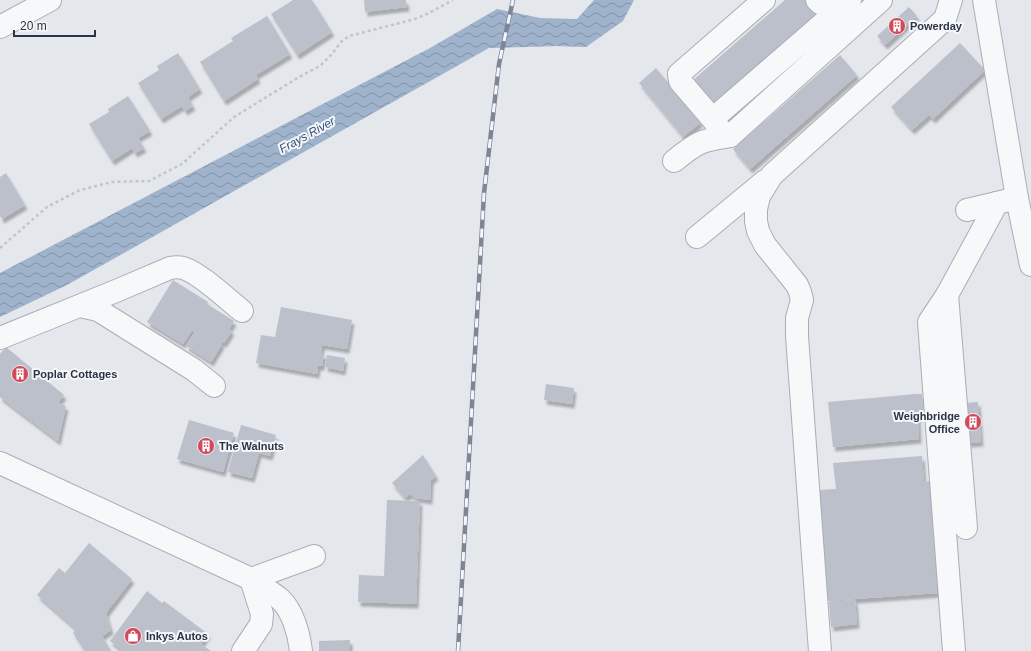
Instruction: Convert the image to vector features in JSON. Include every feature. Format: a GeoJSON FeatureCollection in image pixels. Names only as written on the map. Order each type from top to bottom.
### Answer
{"type":"FeatureCollection","features":[{"type":"Feature","properties":{"kind":"street"},"geometry":{"type":"LineString","coordinates":[[0,27],[50,0]]}},
{"type":"Feature","properties":{"kind":"street"},"geometry":{"type":"LineString","coordinates":[[723,130],[680,81],[679,74],[764,0]]}},
{"type":"Feature","properties":{"kind":"street"},"geometry":{"type":"LineString","coordinates":[[817,0],[822,6],[835,6],[849,1]]}},
{"type":"Feature","properties":{"kind":"street"},"geometry":{"type":"LineString","coordinates":[[674,161],[690,147],[699,142],[712,138],[723,130],[881,0]]}},
{"type":"Feature","properties":{"kind":"street"},"geometry":{"type":"LineString","coordinates":[[697,237],[772,175],[945,19],[951,0]]}},
{"type":"Feature","properties":{"kind":"street"},"geometry":{"type":"LineString","coordinates":[[984,0],[1007,200],[1031,265]]}},
{"type":"Feature","properties":{"kind":"street"},"geometry":{"type":"LineString","coordinates":[[723,130],[714,119],[716,116],[849,1]]}},
{"type":"Feature","properties":{"kind":"street"},"geometry":{"type":"LineString","coordinates":[[772,175],[759,196],[756,209],[756,221],[758,231],[765,245],[797,285],[802,300],[797,318],[797,336],[820,651]]}},
{"type":"Feature","properties":{"kind":"street"},"geometry":{"type":"LineString","coordinates":[[967,210],[1007,200]]}},
{"type":"Feature","properties":{"kind":"street"},"geometry":{"type":"LineString","coordinates":[[954,651],[929,322],[1007,200]]}},
{"type":"Feature","properties":{"kind":"street"},"geometry":{"type":"LineString","coordinates":[[0,338],[170,268],[177,267],[183,268],[195,274],[242,311]]}},
{"type":"Feature","properties":{"kind":"street"},"geometry":{"type":"LineString","coordinates":[[947,295],[966,528]]}},
{"type":"Feature","properties":{"kind":"street"},"geometry":{"type":"LineString","coordinates":[[80,306],[98,310],[194,370],[214,386]]}},
{"type":"Feature","properties":{"kind":"street"},"geometry":{"type":"LineString","coordinates":[[0,463],[251,579],[280,600],[285,606],[296,626],[301,651]]}},
{"type":"Feature","properties":{"kind":"street"},"geometry":{"type":"LineString","coordinates":[[251,579],[314,556]]}},
{"type":"Feature","properties":{"kind":"street"},"geometry":{"type":"LineString","coordinates":[[243,651],[261,624],[262,618],[251,579]]}},
{"type":"Feature","properties":{"kind":"path"},"geometry":{"type":"LineString","coordinates":[[0,248],[48,207],[80,190],[112,182],[149,182],[182,164],[234,117],[299,77],[320,66],[342,42],[350,36],[415,19],[453,0]]}},
{"type":"Feature","properties":{"kind":"water","name":"Frays River"},"geometry":{"type":"Polygon","coordinates":[[[594,0],[634,0],[623,21],[586,47],[557,46],[489,48],[67,285],[0,317],[0,273],[430,48],[497,9],[540,18],[577,19],[594,0]]]}},
{"type":"Feature","properties":{"kind":"building"},"geometry":{"type":"Polygon","coordinates":[[[293,0],[312,0],[332,32],[297,55],[271,14],[293,0]]]}},
{"type":"Feature","properties":{"kind":"building"},"geometry":{"type":"Polygon","coordinates":[[[364,0],[406,0],[407,7],[365,12],[364,0]]]}},
{"type":"Feature","properties":{"kind":"building"},"geometry":{"type":"Polygon","coordinates":[[[785,0],[810,0],[821,13],[715,107],[692,81],[785,0]]]}},
{"type":"Feature","properties":{"kind":"building","name":"Powerday"},"geometry":{"type":"Polygon","coordinates":[[[909,7],[917,16],[885,45],[877,36],[909,7]]]}},
{"type":"Feature","properties":{"kind":"building"},"geometry":{"type":"Polygon","coordinates":[[[267,16],[290,54],[256,75],[258,79],[224,101],[200,62],[233,41],[231,38],[267,16]]]}},
{"type":"Feature","properties":{"kind":"building"},"geometry":{"type":"Polygon","coordinates":[[[960,43],[985,70],[933,119],[929,115],[912,130],[891,107],[960,43]]]}},
{"type":"Feature","properties":{"kind":"building"},"geometry":{"type":"Polygon","coordinates":[[[178,53],[200,89],[188,97],[193,106],[185,111],[182,106],[161,119],[138,83],[159,70],[157,66],[178,53]]]}},
{"type":"Feature","properties":{"kind":"building"},"geometry":{"type":"Polygon","coordinates":[[[840,55],[857,75],[750,169],[733,149],[840,55]]]}},
{"type":"Feature","properties":{"kind":"building"},"geometry":{"type":"Polygon","coordinates":[[[656,68],[701,122],[683,137],[639,83],[656,68]]]}},
{"type":"Feature","properties":{"kind":"building"},"geometry":{"type":"Polygon","coordinates":[[[128,96],[150,131],[138,138],[144,148],[135,153],[132,148],[112,161],[89,124],[109,112],[108,109],[128,96]]]}},
{"type":"Feature","properties":{"kind":"building"},"geometry":{"type":"Polygon","coordinates":[[[6,173],[25,205],[2,219],[0,216],[0,177],[6,173]]]}},
{"type":"Feature","properties":{"kind":"building"},"geometry":{"type":"Polygon","coordinates":[[[173,280],[208,302],[207,304],[234,321],[229,329],[232,331],[224,343],[220,343],[222,344],[211,362],[186,346],[195,332],[192,330],[183,344],[147,322],[173,280]]]}},
{"type":"Feature","properties":{"kind":"building"},"geometry":{"type":"Polygon","coordinates":[[[281,307],[352,320],[347,349],[322,345],[321,354],[324,354],[322,366],[318,366],[317,374],[256,363],[261,335],[275,337],[281,307]]]}},
{"type":"Feature","properties":{"kind":"building","name":"Poplar Cottages"},"geometry":{"type":"Polygon","coordinates":[[[6,347],[64,395],[58,403],[66,406],[58,441],[0,397],[0,354],[6,347]]]}},
{"type":"Feature","properties":{"kind":"building"},"geometry":{"type":"Polygon","coordinates":[[[327,355],[345,358],[343,371],[325,367],[327,355]]]}},
{"type":"Feature","properties":{"kind":"building"},"geometry":{"type":"Polygon","coordinates":[[[546,384],[574,388],[572,404],[544,400],[546,384]]]}},
{"type":"Feature","properties":{"kind":"building"},"geometry":{"type":"Polygon","coordinates":[[[922,394],[924,416],[918,417],[919,439],[833,447],[828,402],[922,394]]]}},
{"type":"Feature","properties":{"kind":"building","name":"Weighbridge Office"},"geometry":{"type":"Polygon","coordinates":[[[978,402],[981,442],[968,443],[965,403],[978,402]]]}},
{"type":"Feature","properties":{"kind":"building","name":"The Walnuts"},"geometry":{"type":"Polygon","coordinates":[[[189,420],[234,433],[223,472],[177,459],[189,420]]]}},
{"type":"Feature","properties":{"kind":"building"},"geometry":{"type":"Polygon","coordinates":[[[241,425],[276,435],[270,456],[259,453],[252,478],[228,472],[241,425]]]}},
{"type":"Feature","properties":{"kind":"building"},"geometry":{"type":"Polygon","coordinates":[[[423,455],[436,476],[431,480],[430,500],[415,498],[410,494],[405,498],[392,483],[423,455]]]}},
{"type":"Feature","properties":{"kind":"building"},"geometry":{"type":"Polygon","coordinates":[[[922,456],[924,482],[930,481],[938,593],[828,601],[819,490],[836,489],[833,463],[922,456]]]}},
{"type":"Feature","properties":{"kind":"building"},"geometry":{"type":"Polygon","coordinates":[[[387,500],[420,501],[416,604],[358,602],[359,575],[384,576],[387,500]]]}},
{"type":"Feature","properties":{"kind":"building"},"geometry":{"type":"Polygon","coordinates":[[[89,543],[132,579],[106,613],[111,630],[102,636],[111,651],[85,651],[73,633],[76,629],[37,595],[59,568],[65,573],[89,543]]]}},
{"type":"Feature","properties":{"kind":"building"},"geometry":{"type":"Polygon","coordinates":[[[147,591],[162,603],[164,601],[208,634],[201,644],[211,651],[123,651],[110,641],[147,591]]]}},
{"type":"Feature","properties":{"kind":"building"},"geometry":{"type":"Polygon","coordinates":[[[855,600],[857,624],[831,627],[829,602],[855,600]]]}},
{"type":"Feature","properties":{"kind":"building"},"geometry":{"type":"Polygon","coordinates":[[[350,640],[350,651],[319,651],[319,641],[350,640]]]}},
{"type":"Feature","properties":{"kind":"railway"},"geometry":{"type":"LineString","coordinates":[[458,651],[484,193],[499,64],[513,0]]}},
{"type":"Feature","properties":{"kind":"place","name":"Powerday"},"geometry":{"type":"Point","coordinates":[897,26]}},
{"type":"Feature","properties":{"kind":"place","name":"Poplar Cottages"},"geometry":{"type":"Point","coordinates":[20,374]}},
{"type":"Feature","properties":{"kind":"place","name":"Weighbridge Office"},"geometry":{"type":"Point","coordinates":[973,422]}},
{"type":"Feature","properties":{"kind":"place","name":"The Walnuts"},"geometry":{"type":"Point","coordinates":[206,446]}},
{"type":"Feature","properties":{"kind":"place","name":"Inkys Autos"},"geometry":{"type":"Point","coordinates":[133,636]}}]}
